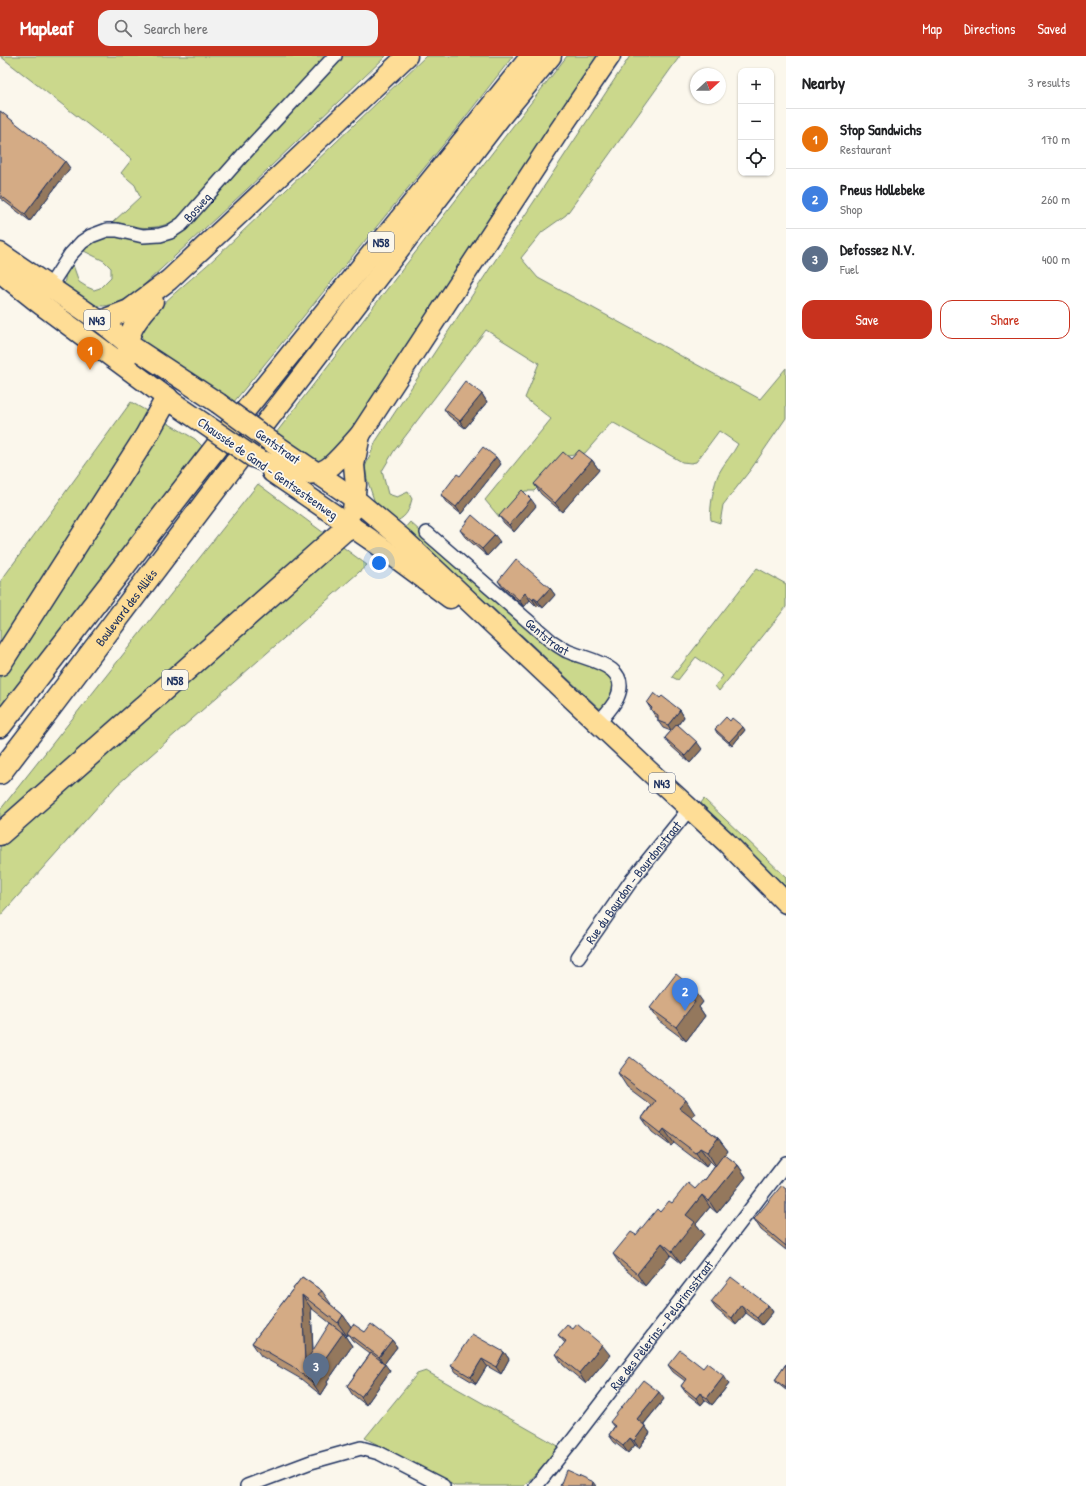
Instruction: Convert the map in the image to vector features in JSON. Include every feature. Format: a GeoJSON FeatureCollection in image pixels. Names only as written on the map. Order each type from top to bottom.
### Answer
{"type":"FeatureCollection","features":[{"type":"Feature","properties":{"kind":"highway"},"geometry":{"type":"LineString","coordinates":[[0,664],[146,436],[181,397]]}},
{"type":"Feature","properties":{"kind":"highway","name":"Boulevard des Alliés"},"geometry":{"type":"LineString","coordinates":[[0,726],[232,428]]}},
{"type":"Feature","properties":{"kind":"highway","name":"Boulevard des Alliés"},"geometry":{"type":"LineString","coordinates":[[0,773],[252,450]]}},
{"type":"Feature","properties":{"kind":"highway","name":"N58"},"geometry":{"type":"LineString","coordinates":[[0,834],[350,525]]}},
{"type":"Feature","properties":{"kind":"main road"},"geometry":{"type":"LineString","coordinates":[[104,324],[108,318],[129,310],[169,280],[407,56]]}},
{"type":"Feature","properties":{"kind":"main road","name":"N58"},"geometry":{"type":"LineString","coordinates":[[232,428],[531,56]]}},
{"type":"Feature","properties":{"kind":"main road","name":"N58"},"geometry":{"type":"LineString","coordinates":[[252,450],[490,132],[551,56]]}},
{"type":"Feature","properties":{"kind":"main road"},"geometry":{"type":"LineString","coordinates":[[301,474],[331,466],[360,435],[559,131],[610,56]]}},
{"type":"Feature","properties":{"kind":"main road","name":"Gentstraat"},"geometry":{"type":"LineString","coordinates":[[0,253],[44,295],[104,324],[127,343],[181,397],[218,403],[301,474],[355,499],[405,541],[535,664]]}},
{"type":"Feature","properties":{"kind":"main road","name":"Chaussée de Gand - Gentsesteenweg"},"geometry":{"type":"LineString","coordinates":[[0,272],[44,295],[135,373],[181,397],[252,450],[301,474],[350,525],[432,585],[535,664]]}},
{"type":"Feature","properties":{"kind":"main road"},"geometry":{"type":"LineString","coordinates":[[135,373],[128,357],[127,343],[135,323],[169,280]]}},
{"type":"Feature","properties":{"kind":"main road"},"geometry":{"type":"LineString","coordinates":[[350,525],[356,485],[354,465],[360,435]]}},
{"type":"Feature","properties":{"kind":"main road","name":"N43"},"geometry":{"type":"LineString","coordinates":[[535,664],[726,842],[786,904]]}},
{"type":"Feature","properties":{"kind":"street","name":"Bosweg"},"geometry":{"type":"LineString","coordinates":[[44,295],[70,255],[82,242],[98,232],[112,230],[143,236],[160,236],[170,232],[182,224],[243,155],[335,56]]}},
{"type":"Feature","properties":{"kind":"street","name":"Gentstraat"},"geometry":{"type":"LineString","coordinates":[[426,533],[551,641],[566,650],[606,666],[616,673],[619,680],[620,689],[616,699],[598,723]]}},
{"type":"Feature","properties":{"kind":"street","name":"Rue du Bourdon - Bourdonstraat"},"geometry":{"type":"LineString","coordinates":[[578,957],[632,881],[690,808]]}},
{"type":"Feature","properties":{"kind":"street","name":"Rue des Pèlerins - Pelgrimsstraat"},"geometry":{"type":"LineString","coordinates":[[536,1486],[786,1163]]}},
{"type":"Feature","properties":{"kind":"street"},"geometry":{"type":"LineString","coordinates":[[248,1486],[311,1462],[361,1448],[379,1453],[443,1486]]}},
{"type":"Feature","properties":{"kind":"green space"},"geometry":{"type":"Polygon","coordinates":[[[0,56],[326,56],[175,221],[144,228],[113,222],[140,197],[135,185],[121,173],[132,159],[0,56]]]}},
{"type":"Feature","properties":{"kind":"green space"},"geometry":{"type":"Polygon","coordinates":[[[343,56],[386,56],[246,190],[133,295],[112,305],[96,305],[82,299],[64,285],[66,273],[73,265],[79,282],[94,290],[100,288],[111,277],[111,268],[104,261],[82,250],[89,244],[108,235],[133,238],[145,243],[158,241],[206,203],[343,56]]]}},
{"type":"Feature","properties":{"kind":"green space"},"geometry":{"type":"Polygon","coordinates":[[[426,56],[513,56],[456,129],[233,403],[146,344],[140,334],[146,324],[163,304],[216,257],[426,56]]]}},
{"type":"Feature","properties":{"kind":"green space"},"geometry":{"type":"Polygon","coordinates":[[[567,56],[597,56],[351,435],[326,461],[313,460],[276,433],[567,56]]]}},
{"type":"Feature","properties":{"kind":"green space"},"geometry":{"type":"Polygon","coordinates":[[[630,56],[680,56],[566,215],[542,232],[521,258],[538,278],[760,399],[786,368],[786,418],[751,469],[723,505],[720,523],[711,520],[711,503],[714,489],[719,473],[738,444],[719,431],[696,462],[682,462],[612,422],[585,453],[568,456],[534,491],[525,491],[500,518],[485,500],[551,419],[525,398],[539,363],[486,330],[394,451],[382,471],[388,494],[397,497],[408,492],[412,499],[407,512],[397,521],[385,513],[374,500],[367,479],[365,467],[376,441],[630,56]]]}},
{"type":"Feature","properties":{"kind":"green space"},"geometry":{"type":"Polygon","coordinates":[[[131,402],[195,439],[210,454],[0,724],[0,582],[131,402]]]}},
{"type":"Feature","properties":{"kind":"green space"},"geometry":{"type":"Polygon","coordinates":[[[258,484],[367,565],[117,785],[0,916],[0,810],[258,484]]]}},
{"type":"Feature","properties":{"kind":"green space"},"geometry":{"type":"Polygon","coordinates":[[[410,522],[527,627],[604,670],[616,685],[605,708],[599,708],[495,610],[404,529],[410,522]]]}},
{"type":"Feature","properties":{"kind":"green space"},"geometry":{"type":"Polygon","coordinates":[[[757,568],[786,584],[786,607],[719,691],[715,686],[723,676],[696,657],[678,680],[672,677],[757,568]]]}},
{"type":"Feature","properties":{"kind":"green space"},"geometry":{"type":"Polygon","coordinates":[[[704,799],[786,877],[786,887],[701,803],[704,799]]]}},
{"type":"Feature","properties":{"kind":"green space"},"geometry":{"type":"Polygon","coordinates":[[[426,1371],[560,1447],[524,1486],[455,1486],[365,1438],[417,1374],[426,1371]]]}},
{"type":"Feature","properties":{"kind":"building"},"geometry":{"type":"Polygon","coordinates":[[[0,111],[65,161],[25,214],[0,195],[0,111]]]}},
{"type":"Feature","properties":{"kind":"building"},"geometry":{"type":"Polygon","coordinates":[[[465,381],[482,394],[460,421],[444,409],[465,381]]]}},
{"type":"Feature","properties":{"kind":"building"},"geometry":{"type":"Polygon","coordinates":[[[483,447],[496,457],[456,507],[441,495],[457,474],[460,476],[483,447]]]}},
{"type":"Feature","properties":{"kind":"building"},"geometry":{"type":"Polygon","coordinates":[[[579,450],[592,460],[555,503],[534,484],[563,452],[571,459],[579,450]]]}},
{"type":"Feature","properties":{"kind":"building"},"geometry":{"type":"Polygon","coordinates":[[[522,490],[531,499],[509,525],[499,516],[522,490]]]}},
{"type":"Feature","properties":{"kind":"building"},"geometry":{"type":"Polygon","coordinates":[[[472,515],[495,535],[482,549],[460,530],[472,515]]]}},
{"type":"Feature","properties":{"kind":"building"},"geometry":{"type":"Polygon","coordinates":[[[516,559],[550,588],[538,601],[534,598],[533,600],[525,593],[519,600],[498,581],[516,559]]]}},
{"type":"Feature","properties":{"kind":"building"},"geometry":{"type":"Polygon","coordinates":[[[654,693],[660,698],[662,696],[680,710],[668,725],[658,721],[658,715],[651,710],[652,708],[647,703],[654,693]]]}},
{"type":"Feature","properties":{"kind":"building"},"geometry":{"type":"Polygon","coordinates":[[[726,717],[730,721],[732,718],[743,727],[729,742],[715,729],[726,717]]]}},
{"type":"Feature","properties":{"kind":"building"},"geometry":{"type":"Polygon","coordinates":[[[677,724],[697,742],[685,756],[665,738],[677,724]]]}},
{"type":"Feature","properties":{"kind":"building"},"geometry":{"type":"Polygon","coordinates":[[[676,974],[693,988],[687,996],[695,1002],[676,1027],[650,1008],[676,974]]]}},
{"type":"Feature","properties":{"kind":"building"},"geometry":{"type":"Polygon","coordinates":[[[630,1057],[686,1100],[679,1108],[718,1138],[707,1152],[700,1148],[696,1153],[664,1129],[661,1133],[642,1118],[655,1101],[618,1073],[630,1057]]]}},
{"type":"Feature","properties":{"kind":"building"},"geometry":{"type":"Polygon","coordinates":[[[724,1154],[738,1165],[709,1201],[702,1195],[686,1215],[695,1222],[672,1251],[662,1243],[637,1274],[613,1254],[631,1232],[636,1235],[657,1209],[660,1212],[669,1201],[672,1203],[688,1183],[695,1189],[704,1179],[705,1180],[724,1154]]]}},
{"type":"Feature","properties":{"kind":"building"},"geometry":{"type":"Polygon","coordinates":[[[782,1185],[786,1188],[786,1246],[754,1219],[782,1185]]]}},
{"type":"Feature","properties":{"kind":"building"},"geometry":{"type":"Polygon","coordinates":[[[302,1277],[322,1291],[318,1294],[343,1315],[338,1323],[302,1295],[305,1363],[330,1323],[343,1333],[317,1370],[319,1371],[312,1382],[292,1366],[252,1343],[302,1277]]]}},
{"type":"Feature","properties":{"kind":"building"},"geometry":{"type":"Polygon","coordinates":[[[731,1277],[768,1305],[757,1318],[741,1305],[732,1318],[711,1302],[731,1277]]]}},
{"type":"Feature","properties":{"kind":"building"},"geometry":{"type":"Polygon","coordinates":[[[353,1324],[365,1332],[371,1324],[392,1340],[379,1357],[347,1333],[353,1324]]]}},
{"type":"Feature","properties":{"kind":"building"},"geometry":{"type":"Polygon","coordinates":[[[577,1324],[602,1345],[579,1373],[556,1354],[566,1341],[558,1335],[567,1325],[573,1329],[577,1324]]]}},
{"type":"Feature","properties":{"kind":"building"},"geometry":{"type":"Polygon","coordinates":[[[472,1334],[504,1352],[496,1367],[482,1359],[471,1377],[451,1365],[472,1334]]]}},
{"type":"Feature","properties":{"kind":"building"},"geometry":{"type":"Polygon","coordinates":[[[680,1350],[703,1368],[707,1363],[724,1376],[707,1398],[700,1393],[696,1398],[681,1386],[686,1379],[668,1365],[680,1350]]]}},
{"type":"Feature","properties":{"kind":"building"},"geometry":{"type":"Polygon","coordinates":[[[371,1353],[385,1364],[361,1397],[347,1386],[371,1353]]]}},
{"type":"Feature","properties":{"kind":"building"},"geometry":{"type":"Polygon","coordinates":[[[786,1364],[786,1388],[775,1380],[786,1364]]]}},
{"type":"Feature","properties":{"kind":"building"},"geometry":{"type":"Polygon","coordinates":[[[643,1380],[659,1392],[637,1419],[645,1426],[634,1441],[630,1438],[623,1446],[609,1435],[615,1426],[610,1422],[643,1380]]]}},
{"type":"Feature","properties":{"kind":"building"},"geometry":{"type":"Polygon","coordinates":[[[566,1470],[593,1482],[592,1486],[560,1486],[566,1470]]]}},
{"type":"Feature","properties":{"kind":"place","name":"Stop Sandwichs"},"geometry":{"type":"Point","coordinates":[90,370]}},
{"type":"Feature","properties":{"kind":"place","name":"Pneus Hollebeke"},"geometry":{"type":"Point","coordinates":[685,1011]}},
{"type":"Feature","properties":{"kind":"place","name":"Defossez N.V."},"geometry":{"type":"Point","coordinates":[316,1386]}}]}
